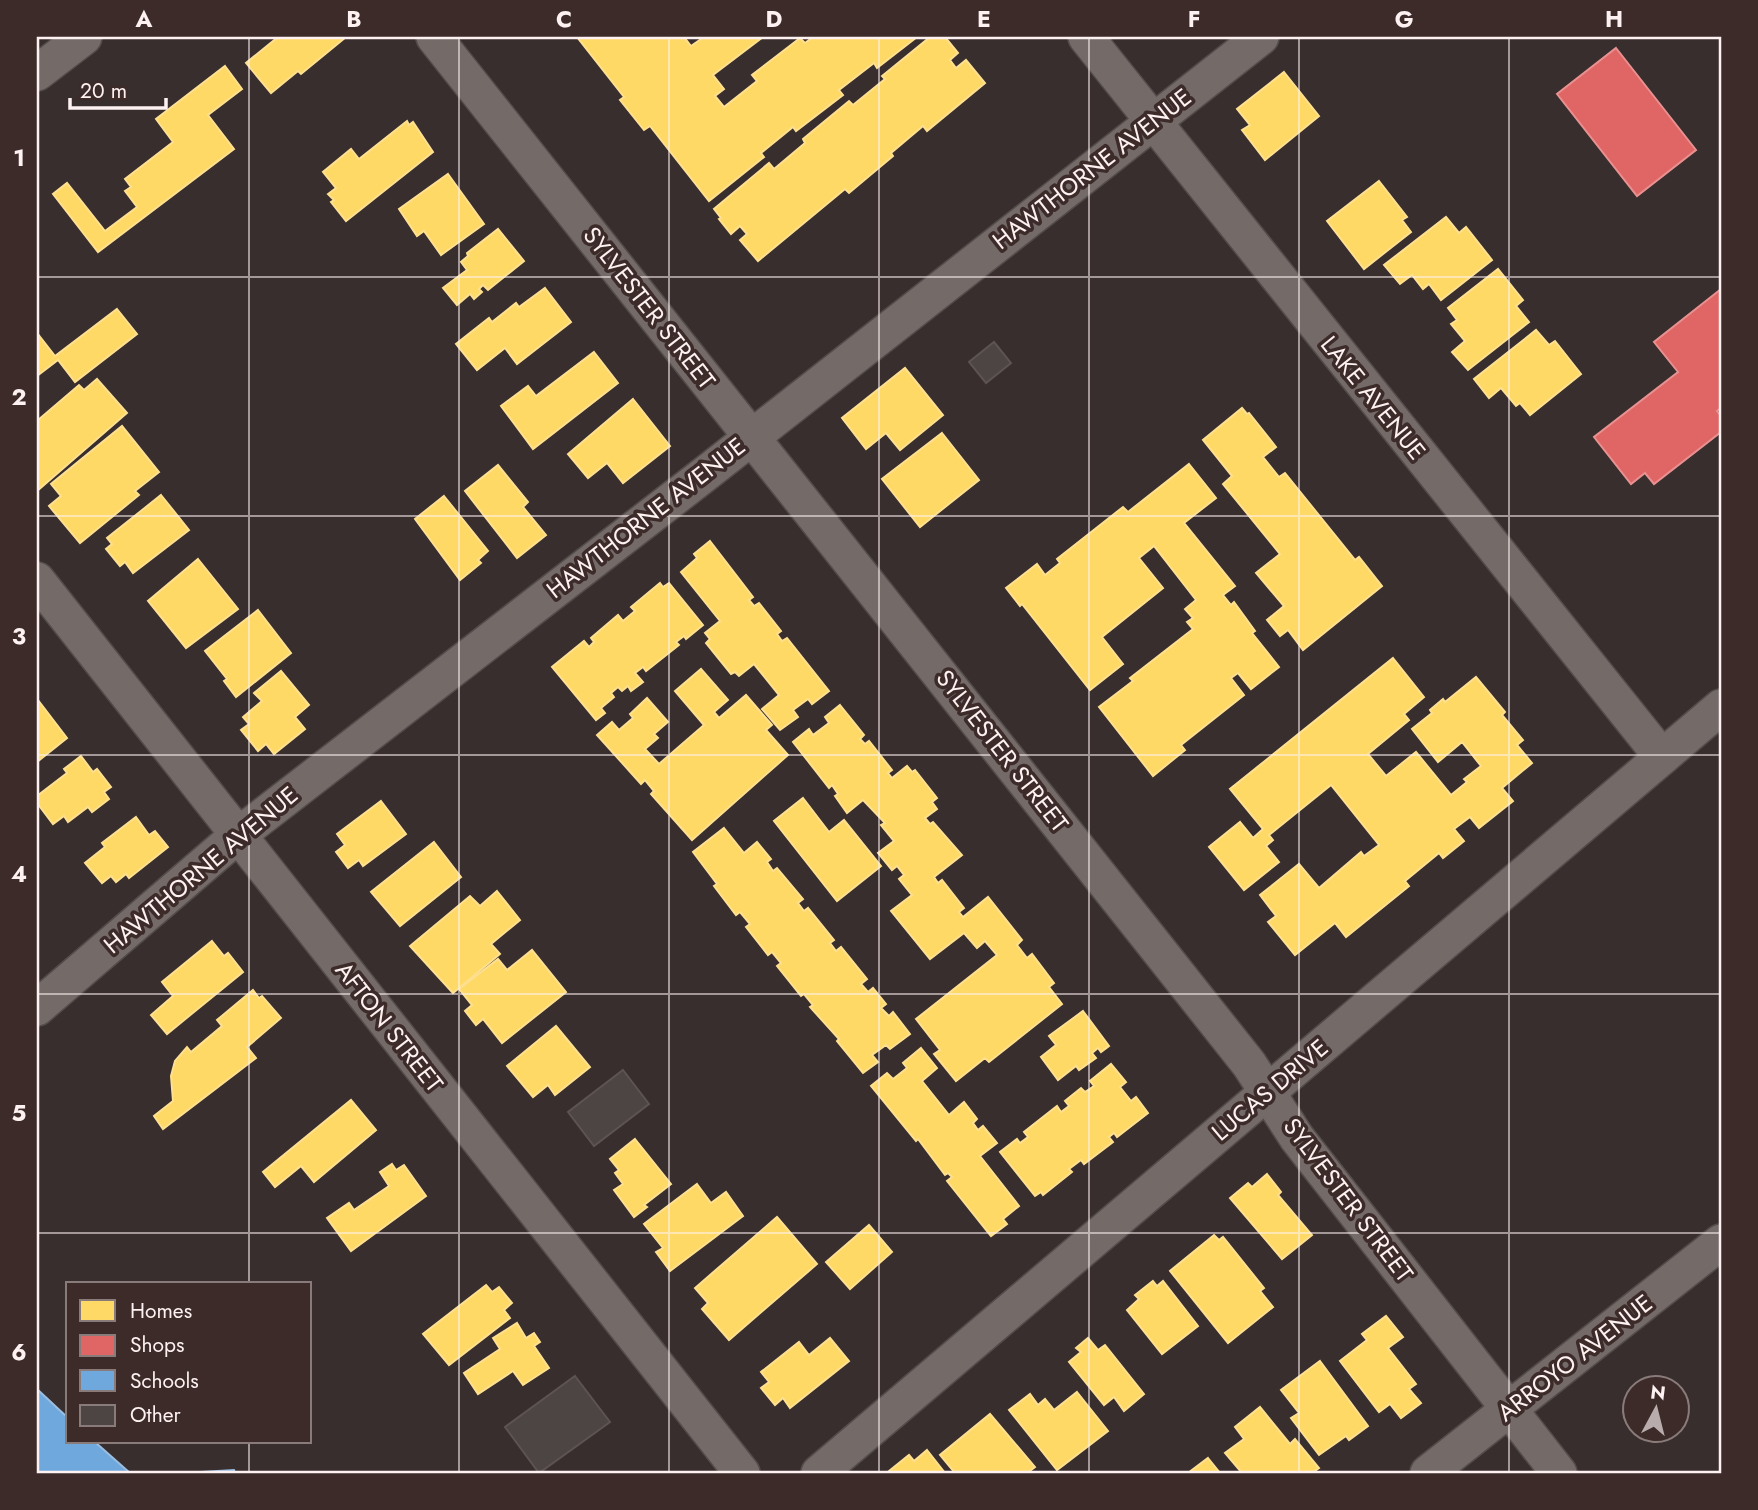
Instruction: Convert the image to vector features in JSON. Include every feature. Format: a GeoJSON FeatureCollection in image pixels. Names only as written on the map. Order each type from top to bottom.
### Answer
{"type":"FeatureCollection","features":[{"type":"Feature","properties":{"kind":"street"},"geometry":{"type":"LineString","coordinates":[[37,73],[84,37]]}},
{"type":"Feature","properties":{"kind":"street","name":"SYLVESTER STREET"},"geometry":{"type":"LineString","coordinates":[[434,37],[1249,1064],[1297,1138],[1559,1473]]}},
{"type":"Feature","properties":{"kind":"street","name":"LAKE AVENUE"},"geometry":{"type":"LineString","coordinates":[[1086,37],[1662,757]]}},
{"type":"Feature","properties":{"kind":"street","name":"HAWTHORNE AVENUE"},"geometry":{"type":"LineString","coordinates":[[37,1008],[237,836],[1261,37]]}},
{"type":"Feature","properties":{"kind":"street","name":"AFTON STREET"},"geometry":{"type":"LineString","coordinates":[[37,580],[743,1473]]}},
{"type":"Feature","properties":{"kind":"street","name":"LUCAS DRIVE"},"geometry":{"type":"LineString","coordinates":[[819,1473],[1721,707]]}},
{"type":"Feature","properties":{"kind":"street","name":"ARROYO AVENUE"},"geometry":{"type":"LineString","coordinates":[[1428,1473],[1721,1242]]}},
{"type":"Feature","properties":{"kind":"building: Homes"},"geometry":{"type":"Polygon","coordinates":[[[278,37],[346,37],[301,74],[298,71],[271,93],[246,63],[278,37]]]}},
{"type":"Feature","properties":{"kind":"building: Homes"},"geometry":{"type":"Polygon","coordinates":[[[577,37],[684,37],[691,46],[704,37],[763,37],[713,75],[724,89],[715,96],[724,107],[757,81],[752,75],[800,38],[805,43],[813,37],[917,37],[877,68],[874,63],[839,90],[843,95],[796,131],[793,127],[761,153],[764,157],[709,201],[650,126],[644,130],[620,100],[624,97],[577,37]]]}},
{"type":"Feature","properties":{"kind":"building: Homes"},"geometry":{"type":"Polygon","coordinates":[[[930,37],[945,37],[958,53],[950,60],[956,68],[966,60],[985,83],[927,131],[923,126],[891,153],[893,156],[849,193],[845,189],[758,261],[740,240],[747,234],[740,226],[731,234],[714,209],[769,163],[774,169],[805,143],[803,139],[849,101],[853,105],[885,79],[882,76],[930,37]]]}},
{"type":"Feature","properties":{"kind":"building: Homes"},"geometry":{"type":"Polygon","coordinates":[[[225,66],[242,89],[208,115],[234,149],[98,252],[53,194],[67,183],[105,231],[137,207],[125,191],[131,187],[125,179],[173,142],[156,119],[225,66]]]}},
{"type":"Feature","properties":{"kind":"building: Homes"},"geometry":{"type":"Polygon","coordinates":[[[1284,72],[1319,116],[1265,160],[1242,130],[1250,125],[1237,109],[1284,72]]]}},
{"type":"Feature","properties":{"kind":"building: Homes"},"geometry":{"type":"Polygon","coordinates":[[[407,121],[409,125],[413,122],[433,152],[346,221],[331,202],[334,200],[328,194],[336,188],[323,172],[351,149],[359,159],[407,121]]]}},
{"type":"Feature","properties":{"kind":"building: Homes"},"geometry":{"type":"Polygon","coordinates":[[[448,174],[484,224],[441,255],[424,231],[417,236],[399,209],[448,174]]]}},
{"type":"Feature","properties":{"kind":"building: Homes"},"geometry":{"type":"Polygon","coordinates":[[[1379,181],[1407,217],[1402,220],[1411,232],[1364,269],[1327,221],[1379,181]]]}},
{"type":"Feature","properties":{"kind":"building: Homes"},"geometry":{"type":"Polygon","coordinates":[[[1446,217],[1459,233],[1466,227],[1492,260],[1441,300],[1429,284],[1423,289],[1412,275],[1400,284],[1384,265],[1446,217]]]}},
{"type":"Feature","properties":{"kind":"building: Homes"},"geometry":{"type":"Polygon","coordinates":[[[498,229],[524,261],[488,290],[483,285],[479,289],[482,292],[474,299],[470,294],[457,305],[443,288],[467,270],[461,262],[468,256],[467,253],[498,229]]]}},
{"type":"Feature","properties":{"kind":"building: Homes"},"geometry":{"type":"Polygon","coordinates":[[[1498,269],[1523,300],[1516,306],[1529,322],[1468,370],[1452,352],[1465,341],[1451,324],[1457,320],[1448,308],[1498,269]]]}},
{"type":"Feature","properties":{"kind":"building: Homes"},"geometry":{"type":"Polygon","coordinates":[[[545,288],[571,322],[517,364],[505,348],[477,370],[456,344],[489,318],[492,322],[516,303],[519,307],[545,288]]]}},
{"type":"Feature","properties":{"kind":"building: Homes"},"geometry":{"type":"Polygon","coordinates":[[[117,309],[137,334],[75,382],[58,360],[37,376],[37,333],[55,356],[117,309]]]}},
{"type":"Feature","properties":{"kind":"building: Homes"},"geometry":{"type":"Polygon","coordinates":[[[1536,330],[1549,345],[1555,341],[1581,374],[1530,415],[1520,403],[1516,406],[1501,388],[1489,398],[1474,379],[1536,330]]]}},
{"type":"Feature","properties":{"kind":"building: Homes"},"geometry":{"type":"Polygon","coordinates":[[[594,352],[618,383],[533,449],[501,406],[528,386],[536,396],[594,352]]]}},
{"type":"Feature","properties":{"kind":"building: Homes"},"geometry":{"type":"Polygon","coordinates":[[[905,368],[943,415],[900,450],[886,433],[866,449],[842,418],[905,368]]]}},
{"type":"Feature","properties":{"kind":"building: Homes"},"geometry":{"type":"Polygon","coordinates":[[[97,379],[127,413],[37,491],[37,421],[79,385],[84,390],[97,379]]]}},
{"type":"Feature","properties":{"kind":"building: Homes"},"geometry":{"type":"Polygon","coordinates":[[[633,399],[670,446],[623,483],[607,463],[588,478],[568,454],[633,399]]]}},
{"type":"Feature","properties":{"kind":"building: Homes"},"geometry":{"type":"Polygon","coordinates":[[[1242,408],[1276,447],[1263,457],[1279,477],[1285,473],[1355,560],[1359,557],[1382,586],[1303,650],[1288,630],[1280,636],[1267,620],[1284,606],[1256,573],[1280,554],[1223,484],[1232,476],[1203,440],[1242,408]]]}},
{"type":"Feature","properties":{"kind":"building: Homes"},"geometry":{"type":"Polygon","coordinates":[[[122,426],[159,472],[135,491],[139,495],[80,543],[49,506],[61,496],[51,484],[122,426]]]}},
{"type":"Feature","properties":{"kind":"building: Homes"},"geometry":{"type":"Polygon","coordinates":[[[942,433],[979,480],[920,527],[882,479],[942,433]]]}},
{"type":"Feature","properties":{"kind":"building: Homes"},"geometry":{"type":"Polygon","coordinates":[[[1189,464],[1216,498],[1184,523],[1235,586],[1223,595],[1231,605],[1234,602],[1255,631],[1252,633],[1279,667],[1251,689],[1238,673],[1231,678],[1244,695],[1181,745],[1185,750],[1153,776],[1099,707],[1133,681],[1130,678],[1193,629],[1187,622],[1193,618],[1185,609],[1196,600],[1154,546],[1139,558],[1163,588],[1102,637],[1123,664],[1090,690],[1022,604],[1020,606],[1006,588],[1037,564],[1045,575],[1060,563],[1057,559],[1123,507],[1128,512],[1189,464]]]}},
{"type":"Feature","properties":{"kind":"building: Homes"},"geometry":{"type":"Polygon","coordinates":[[[498,465],[528,502],[523,507],[546,535],[517,558],[465,491],[498,465]]]}},
{"type":"Feature","properties":{"kind":"building: Homes"},"geometry":{"type":"Polygon","coordinates":[[[161,495],[189,530],[133,573],[125,562],[120,566],[106,549],[112,544],[107,538],[161,495]]]}},
{"type":"Feature","properties":{"kind":"building: Homes"},"geometry":{"type":"Polygon","coordinates":[[[444,496],[488,551],[478,560],[481,563],[460,580],[415,519],[444,496]]]}},
{"type":"Feature","properties":{"kind":"building: Homes"},"geometry":{"type":"Polygon","coordinates":[[[710,541],[753,597],[749,600],[754,606],[759,603],[781,631],[777,634],[782,641],[787,638],[829,691],[812,704],[808,699],[793,710],[798,717],[780,730],[762,709],[779,695],[754,664],[739,676],[735,672],[731,674],[706,643],[710,639],[705,633],[720,621],[681,572],[697,558],[694,554],[710,541]]]}},
{"type":"Feature","properties":{"kind":"building: Homes"},"geometry":{"type":"Polygon","coordinates":[[[198,559],[238,609],[186,648],[148,601],[198,559]]]}},
{"type":"Feature","properties":{"kind":"building: Homes"},"geometry":{"type":"Polygon","coordinates":[[[660,583],[663,587],[669,583],[703,625],[686,639],[684,636],[676,642],[679,645],[646,671],[643,667],[635,673],[643,682],[631,691],[628,686],[622,691],[618,687],[611,693],[614,697],[601,708],[605,713],[596,720],[552,667],[584,641],[589,647],[594,642],[591,638],[618,615],[623,621],[635,611],[631,607],[660,583]]]}},
{"type":"Feature","properties":{"kind":"building: Homes"},"geometry":{"type":"Polygon","coordinates":[[[258,610],[291,653],[236,697],[224,681],[227,679],[205,651],[258,610]]]}},
{"type":"Feature","properties":{"kind":"building: Homes"},"geometry":{"type":"Polygon","coordinates":[[[1393,658],[1424,697],[1404,714],[1409,720],[1368,754],[1386,776],[1416,752],[1451,795],[1467,782],[1464,779],[1481,766],[1462,742],[1438,762],[1412,729],[1432,713],[1430,710],[1443,699],[1445,702],[1476,677],[1505,712],[1502,715],[1523,740],[1517,745],[1532,763],[1502,788],[1513,801],[1479,828],[1470,817],[1454,829],[1464,841],[1443,858],[1439,853],[1405,881],[1409,886],[1346,937],[1335,923],[1295,955],[1268,922],[1276,916],[1260,895],[1299,864],[1319,888],[1361,852],[1364,856],[1379,845],[1331,785],[1269,835],[1273,840],[1266,846],[1279,862],[1244,890],[1209,847],[1240,822],[1253,838],[1263,829],[1230,789],[1393,658]]]}},
{"type":"Feature","properties":{"kind":"building: Homes"},"geometry":{"type":"Polygon","coordinates":[[[701,669],[728,700],[714,712],[719,718],[746,695],[772,725],[766,730],[788,755],[692,840],[651,794],[654,791],[645,780],[641,784],[597,735],[612,722],[619,730],[633,718],[630,714],[647,698],[668,722],[654,734],[658,738],[645,749],[659,764],[704,725],[675,691],[701,669]]]}},
{"type":"Feature","properties":{"kind":"building: Homes"},"geometry":{"type":"Polygon","coordinates":[[[281,671],[309,705],[295,717],[305,729],[274,754],[266,744],[258,751],[241,730],[249,724],[243,717],[262,701],[254,693],[281,671]]]}},
{"type":"Feature","properties":{"kind":"building: Homes"},"geometry":{"type":"Polygon","coordinates":[[[37,701],[67,738],[37,762],[37,701]]]}},
{"type":"Feature","properties":{"kind":"building: Homes"},"geometry":{"type":"Polygon","coordinates":[[[840,705],[864,735],[860,739],[865,744],[869,741],[892,770],[888,773],[892,778],[907,766],[912,772],[915,770],[937,798],[932,802],[937,809],[925,818],[930,824],[933,822],[962,855],[934,877],[938,883],[942,880],[964,908],[959,912],[963,917],[988,897],[1022,940],[1017,945],[1027,958],[1032,954],[1054,983],[1049,987],[1062,1004],[989,1062],[985,1058],[956,1081],[934,1054],[940,1050],[916,1019],[997,955],[985,941],[977,948],[964,933],[930,959],[891,911],[912,895],[899,879],[904,875],[897,866],[892,870],[878,853],[894,841],[881,825],[885,823],[863,800],[847,813],[835,796],[838,794],[832,785],[829,788],[793,742],[809,729],[813,735],[829,723],[825,717],[840,705]]]}},
{"type":"Feature","properties":{"kind":"building: Homes"},"geometry":{"type":"Polygon","coordinates":[[[81,756],[93,772],[97,769],[111,787],[104,792],[109,799],[92,812],[88,807],[68,822],[64,816],[53,824],[37,803],[37,796],[67,773],[64,769],[81,756]]]}},
{"type":"Feature","properties":{"kind":"building: Homes"},"geometry":{"type":"Polygon","coordinates":[[[803,798],[829,832],[844,820],[881,866],[837,901],[774,821],[803,798]]]}},
{"type":"Feature","properties":{"kind":"building: Homes"},"geometry":{"type":"Polygon","coordinates":[[[381,801],[406,834],[363,866],[359,860],[348,868],[336,852],[345,845],[337,834],[381,801]]]}},
{"type":"Feature","properties":{"kind":"building: Homes"},"geometry":{"type":"Polygon","coordinates":[[[136,817],[149,835],[155,831],[168,847],[129,878],[126,874],[116,882],[111,876],[102,883],[85,863],[105,847],[102,843],[136,817]]]}},
{"type":"Feature","properties":{"kind":"building: Homes"},"geometry":{"type":"Polygon","coordinates":[[[724,828],[744,853],[757,842],[771,859],[767,862],[773,871],[777,868],[803,899],[798,903],[804,911],[808,908],[834,940],[830,943],[836,951],[841,947],[867,979],[861,984],[868,992],[873,988],[886,1004],[881,1008],[889,1016],[893,1012],[910,1034],[890,1049],[886,1045],[872,1055],[878,1062],[863,1073],[837,1041],[839,1039],[810,1007],[813,1005],[804,994],[801,996],[777,966],[781,963],[772,952],[768,955],[746,927],[750,924],[740,912],[736,915],[693,852],[724,828]]]}},
{"type":"Feature","properties":{"kind":"building: Homes"},"geometry":{"type":"Polygon","coordinates":[[[434,842],[461,877],[400,926],[371,892],[434,842]]]}},
{"type":"Feature","properties":{"kind":"building: Homes"},"geometry":{"type":"Polygon","coordinates":[[[497,891],[520,920],[491,944],[500,954],[453,993],[410,946],[470,896],[480,906],[497,891]]]}},
{"type":"Feature","properties":{"kind":"building: Homes"},"geometry":{"type":"Polygon","coordinates":[[[212,941],[224,956],[228,953],[243,972],[167,1034],[151,1015],[173,996],[162,982],[212,941]]]}},
{"type":"Feature","properties":{"kind":"building: Homes"},"geometry":{"type":"Polygon","coordinates":[[[532,950],[566,992],[502,1043],[483,1019],[476,1025],[465,1011],[472,1005],[459,989],[498,959],[507,970],[532,950]]]}},
{"type":"Feature","properties":{"kind":"building: Homes"},"geometry":{"type":"Polygon","coordinates":[[[253,990],[259,998],[262,996],[281,1018],[247,1047],[256,1058],[163,1129],[154,1116],[173,1101],[171,1076],[175,1061],[187,1047],[191,1052],[222,1026],[217,1020],[253,990]]]}},
{"type":"Feature","properties":{"kind":"building: Homes"},"geometry":{"type":"Polygon","coordinates":[[[1083,1011],[1109,1046],[1101,1052],[1098,1048],[1092,1053],[1096,1058],[1079,1070],[1076,1066],[1058,1080],[1041,1057],[1056,1045],[1049,1036],[1083,1011]]]}},
{"type":"Feature","properties":{"kind":"building: Homes"},"geometry":{"type":"Polygon","coordinates":[[[556,1026],[590,1067],[555,1095],[548,1085],[533,1097],[507,1066],[556,1026]]]}},
{"type":"Feature","properties":{"kind":"building: Homes"},"geometry":{"type":"Polygon","coordinates":[[[921,1048],[937,1068],[922,1081],[949,1115],[964,1102],[977,1119],[973,1123],[978,1130],[983,1126],[997,1143],[980,1156],[1019,1206],[1003,1219],[1007,1224],[991,1236],[947,1181],[952,1177],[948,1173],[945,1175],[918,1139],[916,1141],[871,1086],[887,1073],[893,1079],[907,1068],[903,1063],[921,1048]]]}},
{"type":"Feature","properties":{"kind":"building: Homes"},"geometry":{"type":"Polygon","coordinates":[[[1111,1064],[1126,1082],[1120,1087],[1131,1101],[1136,1097],[1148,1113],[1117,1137],[1114,1133],[1109,1137],[1113,1142],[1084,1164],[1081,1160],[1069,1169],[1072,1172],[1043,1195],[1041,1192],[1035,1196],[1000,1152],[1017,1139],[1020,1143],[1028,1137],[1024,1132],[1057,1106],[1061,1112],[1069,1106],[1065,1101],[1081,1088],[1085,1092],[1094,1086],[1090,1081],[1111,1064]]]}},
{"type":"Feature","properties":{"kind":"building: Homes"},"geometry":{"type":"Polygon","coordinates":[[[351,1100],[376,1130],[314,1182],[301,1166],[275,1187],[263,1172],[351,1100]]]}},
{"type":"Feature","properties":{"kind":"building: Homes"},"geometry":{"type":"Polygon","coordinates":[[[635,1139],[671,1184],[644,1205],[647,1207],[634,1217],[614,1190],[623,1184],[615,1173],[619,1170],[610,1159],[635,1139]]]}},
{"type":"Feature","properties":{"kind":"building: Homes"},"geometry":{"type":"Polygon","coordinates":[[[392,1164],[396,1170],[404,1165],[426,1196],[351,1251],[327,1218],[349,1203],[354,1210],[389,1186],[380,1172],[392,1164]]]}},
{"type":"Feature","properties":{"kind":"building: Homes"},"geometry":{"type":"Polygon","coordinates":[[[1267,1174],[1281,1192],[1278,1195],[1312,1235],[1282,1259],[1230,1198],[1248,1183],[1252,1187],[1267,1174]]]}},
{"type":"Feature","properties":{"kind":"building: Homes"},"geometry":{"type":"Polygon","coordinates":[[[697,1184],[711,1203],[726,1192],[743,1216],[670,1271],[656,1252],[663,1248],[644,1224],[697,1184]]]}},
{"type":"Feature","properties":{"kind":"building: Homes"},"geometry":{"type":"Polygon","coordinates":[[[777,1217],[817,1264],[729,1340],[702,1309],[708,1303],[695,1288],[777,1217]]]}},
{"type":"Feature","properties":{"kind":"building: Homes"},"geometry":{"type":"Polygon","coordinates":[[[869,1225],[892,1252],[850,1289],[826,1262],[869,1225]]]}},
{"type":"Feature","properties":{"kind":"building: Homes"},"geometry":{"type":"Polygon","coordinates":[[[1214,1235],[1219,1240],[1223,1237],[1264,1288],[1260,1291],[1273,1307],[1228,1343],[1170,1271],[1214,1235]]]}},
{"type":"Feature","properties":{"kind":"building: Homes"},"geometry":{"type":"Polygon","coordinates":[[[1153,1281],[1157,1286],[1163,1281],[1198,1326],[1162,1354],[1127,1310],[1139,1299],[1135,1295],[1153,1281]]]}},
{"type":"Feature","properties":{"kind":"building: Homes"},"geometry":{"type":"Polygon","coordinates":[[[486,1285],[492,1292],[499,1287],[512,1303],[504,1310],[510,1318],[449,1365],[423,1334],[486,1285]]]}},
{"type":"Feature","properties":{"kind":"building: Homes"},"geometry":{"type":"Polygon","coordinates":[[[1386,1316],[1403,1337],[1388,1348],[1416,1384],[1409,1389],[1421,1403],[1401,1418],[1390,1404],[1379,1412],[1340,1361],[1367,1340],[1362,1334],[1386,1316]]]}},
{"type":"Feature","properties":{"kind":"building: Homes"},"geometry":{"type":"Polygon","coordinates":[[[517,1323],[526,1338],[534,1333],[540,1342],[534,1346],[549,1368],[523,1385],[513,1371],[478,1394],[464,1373],[500,1349],[493,1338],[517,1323]]]}},
{"type":"Feature","properties":{"kind":"building: Homes"},"geometry":{"type":"Polygon","coordinates":[[[830,1338],[849,1361],[790,1408],[783,1398],[775,1405],[761,1388],[769,1382],[761,1372],[799,1342],[809,1355],[830,1338]]]}},
{"type":"Feature","properties":{"kind":"building: Homes"},"geometry":{"type":"Polygon","coordinates":[[[1088,1338],[1098,1350],[1105,1345],[1144,1394],[1124,1411],[1114,1397],[1104,1405],[1069,1362],[1081,1352],[1076,1348],[1088,1338]]]}},
{"type":"Feature","properties":{"kind":"building: Homes"},"geometry":{"type":"Polygon","coordinates":[[[1320,1361],[1368,1426],[1349,1440],[1346,1436],[1319,1455],[1291,1418],[1299,1413],[1281,1390],[1320,1361]]]}},
{"type":"Feature","properties":{"kind":"building: Homes"},"geometry":{"type":"Polygon","coordinates":[[[1077,1392],[1108,1431],[1057,1470],[1009,1410],[1030,1394],[1038,1405],[1045,1399],[1054,1410],[1077,1392]]]}},
{"type":"Feature","properties":{"kind":"building: Homes"},"geometry":{"type":"Polygon","coordinates":[[[1260,1407],[1290,1444],[1295,1439],[1319,1468],[1312,1473],[1242,1473],[1225,1453],[1244,1439],[1235,1427],[1260,1407]]]}},
{"type":"Feature","properties":{"kind":"building: Homes"},"geometry":{"type":"Polygon","coordinates":[[[990,1414],[1035,1467],[1027,1473],[955,1473],[940,1455],[990,1414]]]}},
{"type":"Feature","properties":{"kind":"building: Homes"},"geometry":{"type":"Polygon","coordinates":[[[927,1450],[945,1473],[889,1471],[909,1455],[914,1461],[927,1450]]]}},
{"type":"Feature","properties":{"kind":"building: Homes"},"geometry":{"type":"Polygon","coordinates":[[[1208,1458],[1220,1473],[1188,1473],[1208,1458]]]}},
{"type":"Feature","properties":{"kind":"building: Shops"},"geometry":{"type":"Polygon","coordinates":[[[1616,48],[1696,150],[1637,196],[1557,94],[1616,48]]]}},
{"type":"Feature","properties":{"kind":"building: Shops"},"geometry":{"type":"Polygon","coordinates":[[[1721,289],[1721,408],[1717,411],[1721,416],[1721,432],[1654,484],[1645,473],[1631,484],[1594,437],[1678,372],[1654,342],[1721,289]]]}},
{"type":"Feature","properties":{"kind":"building: Schools"},"geometry":{"type":"Polygon","coordinates":[[[37,1389],[66,1416],[66,1444],[97,1444],[130,1473],[37,1473],[37,1389]]]}},
{"type":"Feature","properties":{"kind":"building: Schools"},"geometry":{"type":"Polygon","coordinates":[[[234,1470],[235,1473],[184,1473],[234,1470]]]}},
{"type":"Feature","properties":{"kind":"building: Other"},"geometry":{"type":"Polygon","coordinates":[[[994,342],[1011,363],[986,383],[969,362],[994,342]]]}},
{"type":"Feature","properties":{"kind":"building: Other"},"geometry":{"type":"Polygon","coordinates":[[[623,1070],[649,1104],[594,1146],[568,1112],[623,1070]]]}},
{"type":"Feature","properties":{"kind":"building: Other"},"geometry":{"type":"Polygon","coordinates":[[[575,1376],[610,1422],[539,1473],[505,1427],[575,1376]]]}}]}
